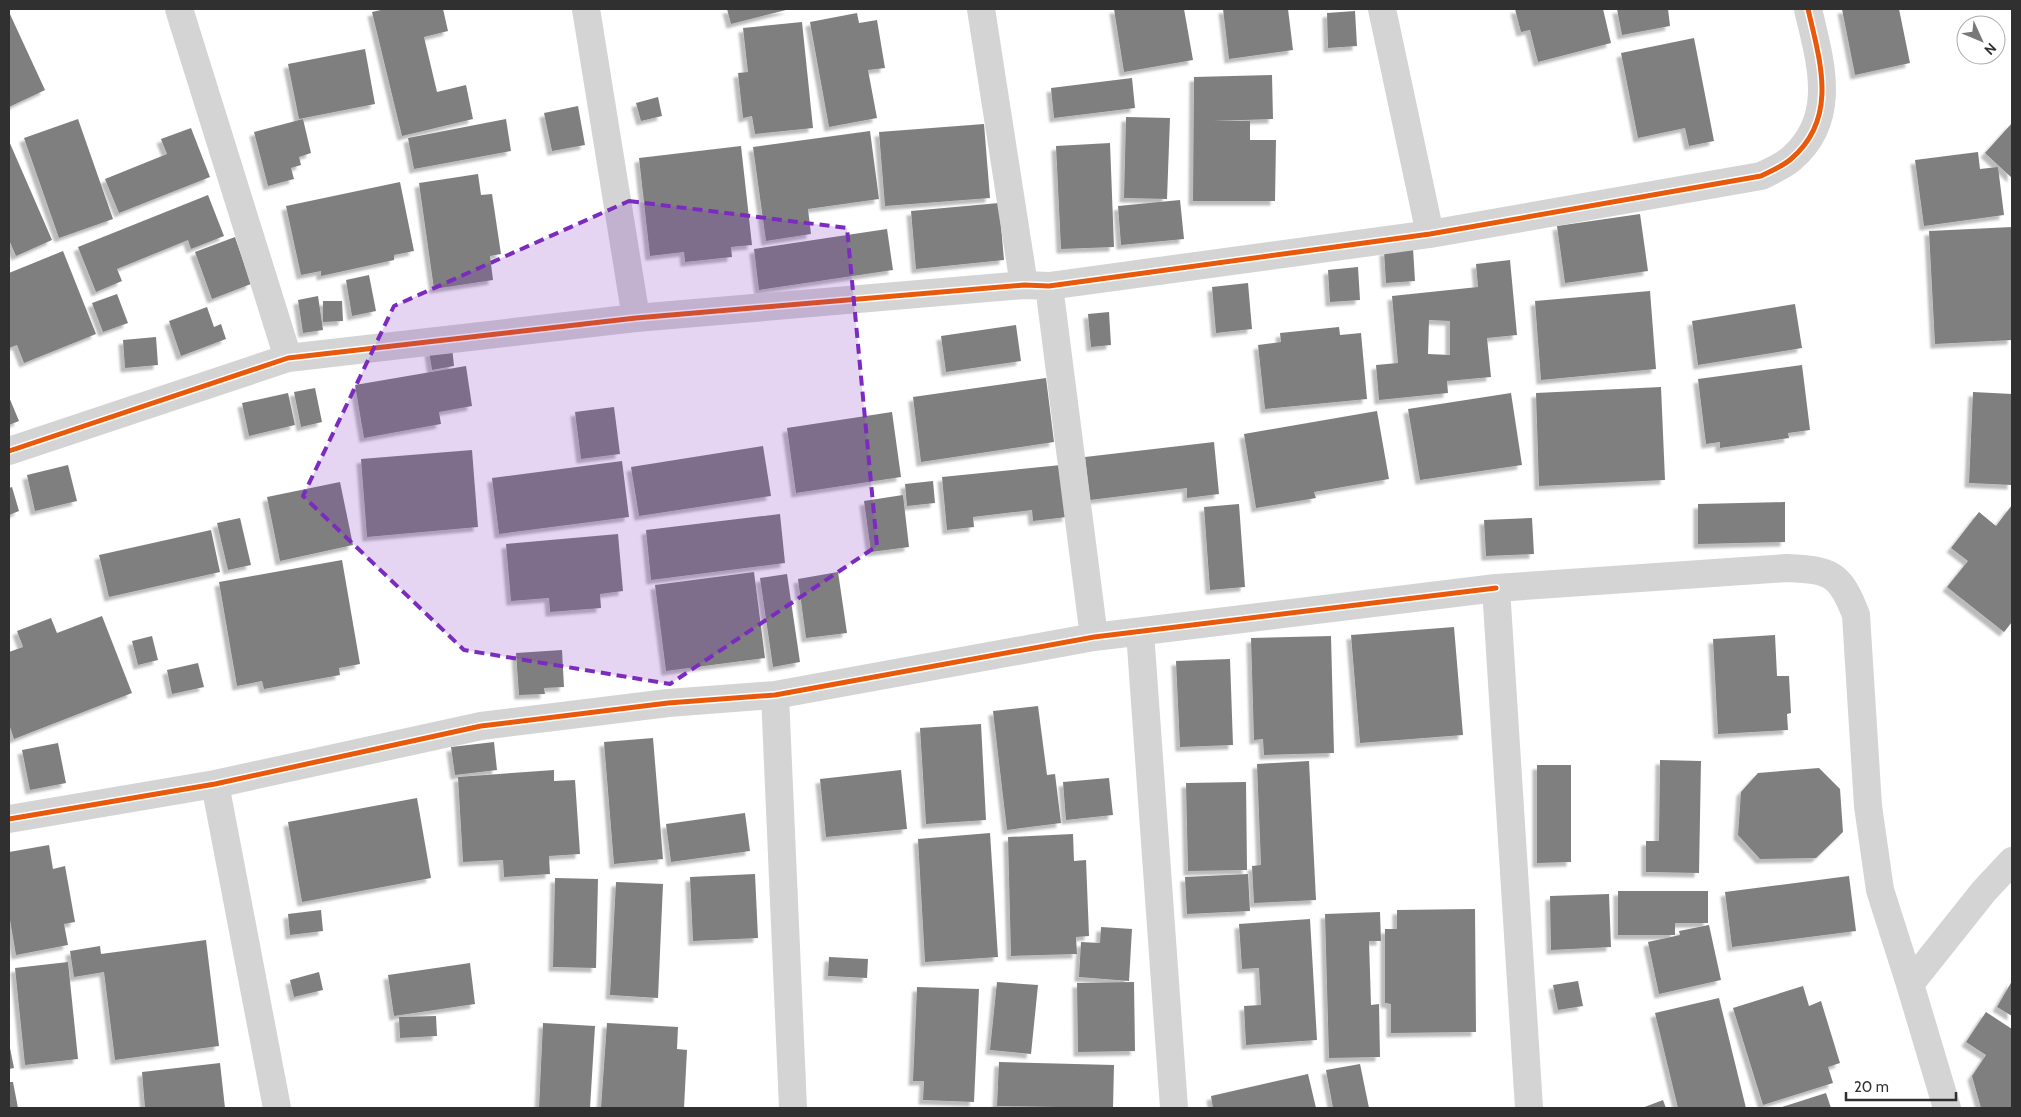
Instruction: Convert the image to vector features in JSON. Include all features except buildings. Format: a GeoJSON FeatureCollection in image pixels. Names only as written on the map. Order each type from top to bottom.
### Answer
{"type":"FeatureCollection","features":[{"type":"Feature","properties":{"kind":"street"},"geometry":{"type":"LineString","coordinates":[[179,9],[288,358]]}},
{"type":"Feature","properties":{"kind":"street"},"geometry":{"type":"LineString","coordinates":[[586,9],[636,318]]}},
{"type":"Feature","properties":{"kind":"street"},"geometry":{"type":"LineString","coordinates":[[981,9],[1037,286],[1094,637]]}},
{"type":"Feature","properties":{"kind":"street"},"geometry":{"type":"LineString","coordinates":[[1382,9],[1430,234]]}},
{"type":"Feature","properties":{"kind":"street"},"geometry":{"type":"LineString","coordinates":[[9,450],[288,358],[636,318],[1037,286],[1430,234],[1761,176],[1791,160],[1811,138],[1820,116],[1822,74],[1808,9]]}},
{"type":"Feature","properties":{"kind":"street"},"geometry":{"type":"LineString","coordinates":[[9,819],[216,784],[481,726],[668,703],[775,695],[1094,637],[1496,588],[1787,568],[1813,569],[1832,575],[1847,591],[1856,614],[1868,806],[1880,890],[1947,1108]]}},
{"type":"Feature","properties":{"kind":"street"},"geometry":{"type":"LineString","coordinates":[[1496,588],[1529,1108]]}},
{"type":"Feature","properties":{"kind":"street"},"geometry":{"type":"LineString","coordinates":[[1140,632],[1174,1108]]}},
{"type":"Feature","properties":{"kind":"street"},"geometry":{"type":"LineString","coordinates":[[775,695],[793,1108]]}},
{"type":"Feature","properties":{"kind":"street"},"geometry":{"type":"LineString","coordinates":[[216,784],[277,1108]]}},
{"type":"Feature","properties":{"kind":"street"},"geometry":{"type":"LineString","coordinates":[[1910,984],[1984,891],[2012,861]]}},
{"type":"Feature","properties":{"kind":"highlighted area"},"geometry":{"type":"Polygon","coordinates":[[[629,201],[847,228],[877,546],[670,684],[464,650],[303,496],[394,306],[629,201]]]}},
{"type":"Feature","properties":{"kind":"cycle path"},"geometry":{"type":"LineString","coordinates":[[9,451],[288,358],[636,318],[1024,285],[1049,286],[1430,234],[1761,176],[1791,159],[1806,143],[1816,126],[1821,107],[1821,69],[1808,9]]}},
{"type":"Feature","properties":{"kind":"cycle path"},"geometry":{"type":"LineString","coordinates":[[9,819],[215,784],[481,726],[668,703],[775,695],[1094,637],[1496,588]]}}]}
